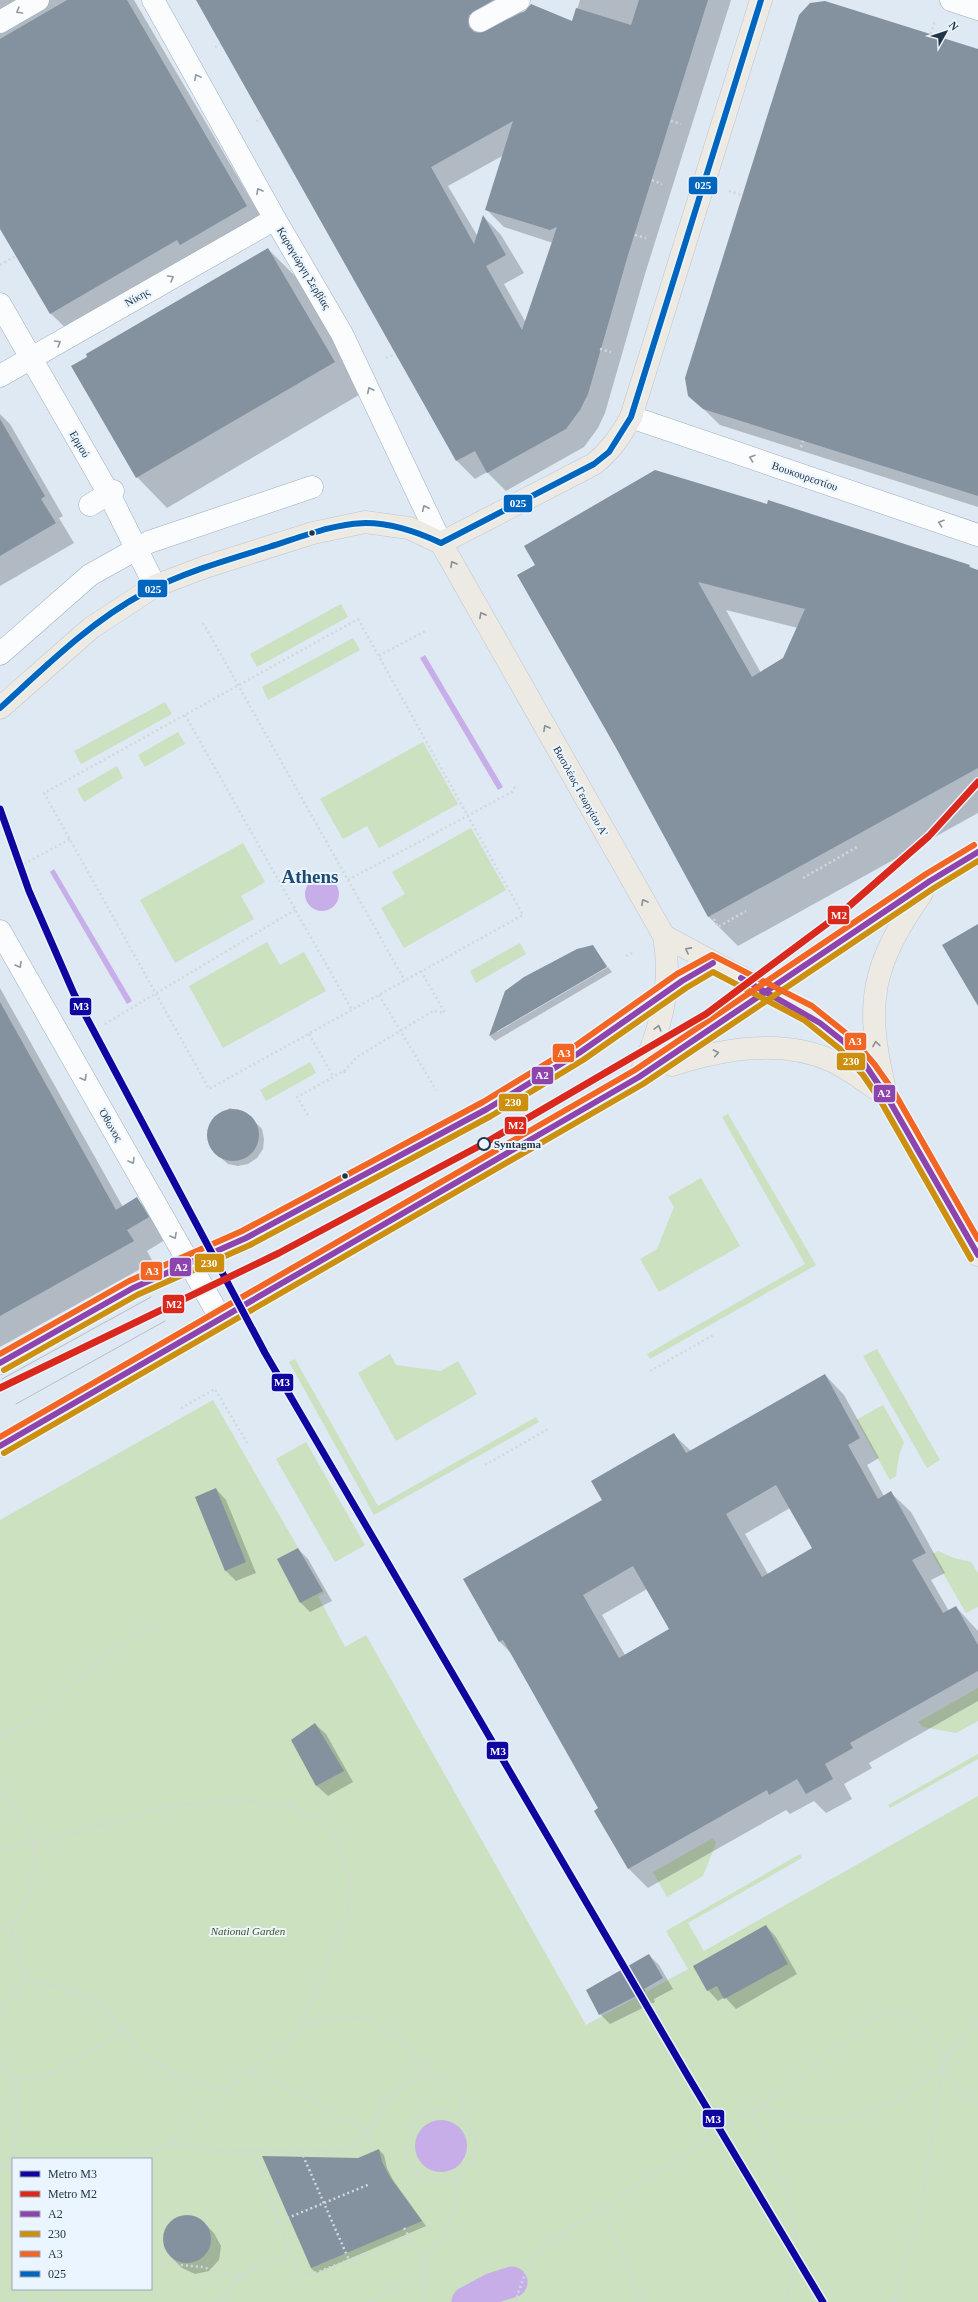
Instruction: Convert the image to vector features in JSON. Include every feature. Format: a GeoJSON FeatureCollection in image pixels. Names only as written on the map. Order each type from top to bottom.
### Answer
{"type":"FeatureCollection","features":[{"type":"Feature","properties":{"kind":"main road"},"geometry":{"type":"LineString","coordinates":[[0,708],[91,628],[155,586],[205,567],[313,533],[365,522],[409,528],[441,543],[594,464],[609,452],[632,417],[761,0]]}},
{"type":"Feature","properties":{"kind":"main road","name":"Βασιλέως Γεωργίου Α'"},"geometry":{"type":"LineString","coordinates":[[441,543],[664,936]]}},
{"type":"Feature","properties":{"kind":"main road"},"geometry":{"type":"LineString","coordinates":[[0,1446],[639,1077],[930,882],[978,852]]}},
{"type":"Feature","properties":{"kind":"main road"},"geometry":{"type":"LineString","coordinates":[[887,1096],[875,1033],[874,996],[879,969],[904,919],[930,882]]}},
{"type":"Feature","properties":{"kind":"main road"},"geometry":{"type":"LineString","coordinates":[[664,936],[808,1013],[846,1043],[869,1070],[887,1096],[978,1255]]}},
{"type":"Feature","properties":{"kind":"main road"},"geometry":{"type":"LineString","coordinates":[[639,1077],[659,1029],[666,991],[667,954],[664,936]]}},
{"type":"Feature","properties":{"kind":"main road"},"geometry":{"type":"LineString","coordinates":[[639,1077],[700,1056],[731,1050],[778,1048],[802,1052],[832,1061],[887,1096]]}},
{"type":"Feature","properties":{"kind":"street"},"geometry":{"type":"LineString","coordinates":[[0,22],[38,0]]}},
{"type":"Feature","properties":{"kind":"street","name":"Καραγιώργη Σερβίας"},"geometry":{"type":"LineString","coordinates":[[153,0],[274,218],[342,334],[441,543]]}},
{"type":"Feature","properties":{"kind":"street"},"geometry":{"type":"LineString","coordinates":[[480,21],[519,0]]}},
{"type":"Feature","properties":{"kind":"street"},"geometry":{"type":"LineString","coordinates":[[951,0],[978,9]]}},
{"type":"Feature","properties":{"kind":"street","name":"Νίκης"},"geometry":{"type":"LineString","coordinates":[[0,376],[274,218]]}},
{"type":"Feature","properties":{"kind":"street","name":"Ερμού"},"geometry":{"type":"LineString","coordinates":[[0,304],[111,493],[136,549],[155,586]]}},
{"type":"Feature","properties":{"kind":"street","name":"Βουκουρεστίου"},"geometry":{"type":"LineString","coordinates":[[632,417],[978,535]]}},
{"type":"Feature","properties":{"kind":"street"},"geometry":{"type":"LineString","coordinates":[[0,654],[90,575],[136,549],[157,538],[312,487]]}},
{"type":"Feature","properties":{"kind":"street"},"geometry":{"type":"LineString","coordinates":[[90,505],[111,493]]}},
{"type":"Feature","properties":{"kind":"street","name":"Όθωνος"},"geometry":{"type":"LineString","coordinates":[[0,931],[222,1319]]}},
{"type":"Feature","properties":{"kind":"street"},"geometry":{"type":"LineString","coordinates":[[0,1363],[133,1288],[246,1238],[487,1109],[579,1053],[666,991],[713,963]]}},
{"type":"Feature","properties":{"kind":"path"},"geometry":{"type":"LineString","coordinates":[[215,47],[220,44]]}},
{"type":"Feature","properties":{"kind":"path"},"geometry":{"type":"LineString","coordinates":[[256,122],[262,118]]}},
{"type":"Feature","properties":{"kind":"path"},"geometry":{"type":"LineString","coordinates":[[670,120],[681,124]]}},
{"type":"Feature","properties":{"kind":"path"},"geometry":{"type":"LineString","coordinates":[[652,180],[662,184]]}},
{"type":"Feature","properties":{"kind":"path"},"geometry":{"type":"LineString","coordinates":[[635,235],[646,238]]}},
{"type":"Feature","properties":{"kind":"path"},"geometry":{"type":"LineString","coordinates":[[0,265],[16,256]]}},
{"type":"Feature","properties":{"kind":"path"},"geometry":{"type":"LineString","coordinates":[[600,349],[611,352]]}},
{"type":"Feature","properties":{"kind":"path"},"geometry":{"type":"LineString","coordinates":[[386,358],[395,354]]}},
{"type":"Feature","properties":{"kind":"path"},"geometry":{"type":"LineString","coordinates":[[358,619],[523,915],[209,1089],[44,793],[238,686],[358,619]]}},
{"type":"Feature","properties":{"kind":"path"},"geometry":{"type":"LineString","coordinates":[[203,623],[405,981]]}},
{"type":"Feature","properties":{"kind":"path"},"geometry":{"type":"LineString","coordinates":[[379,656],[425,631]]}},
{"type":"Feature","properties":{"kind":"path"},"geometry":{"type":"LineString","coordinates":[[185,715],[352,1010]]}},
{"type":"Feature","properties":{"kind":"path"},"geometry":{"type":"LineString","coordinates":[[348,880],[512,792],[515,787]]}},
{"type":"Feature","properties":{"kind":"path"},"geometry":{"type":"LineString","coordinates":[[24,864],[70,839]]}},
{"type":"Feature","properties":{"kind":"path"},"geometry":{"type":"LineString","coordinates":[[803,878],[857,847]]}},
{"type":"Feature","properties":{"kind":"path"},"geometry":{"type":"LineString","coordinates":[[105,1024],[295,910]]}},
{"type":"Feature","properties":{"kind":"path"},"geometry":{"type":"LineString","coordinates":[[714,919],[718,927],[746,911]]}},
{"type":"Feature","properties":{"kind":"path"},"geometry":{"type":"LineString","coordinates":[[626,956],[634,952]]}},
{"type":"Feature","properties":{"kind":"path"},"geometry":{"type":"LineString","coordinates":[[308,1115],[297,1097],[333,1076],[345,1072],[357,1057],[433,1011],[445,1013],[421,971]]}},
{"type":"Feature","properties":{"kind":"path"},"geometry":{"type":"LineString","coordinates":[[379,995],[436,1090]]}},
{"type":"Feature","properties":{"kind":"path"},"geometry":{"type":"LineString","coordinates":[[309,1034],[333,1076]]}},
{"type":"Feature","properties":{"kind":"path"},"geometry":{"type":"LineString","coordinates":[[160,1309],[177,1300]]}},
{"type":"Feature","properties":{"kind":"path"},"geometry":{"type":"LineString","coordinates":[[157,1302],[164,1315]]}},
{"type":"Feature","properties":{"kind":"path"},"geometry":{"type":"LineString","coordinates":[[650,1371],[715,1334]]}},
{"type":"Feature","properties":{"kind":"path"},"geometry":{"type":"LineString","coordinates":[[181,1408],[215,1389],[247,1443]]}},
{"type":"Feature","properties":{"kind":"path"},"geometry":{"type":"LineString","coordinates":[[485,1465],[550,1428]]}},
{"type":"Feature","properties":{"kind":"path"},"geometry":{"type":"LineString","coordinates":[[0,1737],[43,1710],[132,1637],[149,1627],[159,1624]]}},
{"type":"Feature","properties":{"kind":"path"},"geometry":{"type":"LineString","coordinates":[[0,1788],[34,1844],[32,1880],[22,1907],[11,1924],[0,1929]]}},
{"type":"Feature","properties":{"kind":"path"},"geometry":{"type":"LineString","coordinates":[[0,1852],[19,1846],[34,1844],[146,1811],[208,1802],[242,1801],[281,1804],[300,1809],[320,1819],[335,1834],[343,1850],[350,1875],[351,1892],[341,1932],[303,2023],[249,2073],[230,2087],[172,2144],[134,2158]]}},
{"type":"Feature","properties":{"kind":"path"},"geometry":{"type":"LineString","coordinates":[[11,1924],[25,1981]]}},
{"type":"Feature","properties":{"kind":"path"},"geometry":{"type":"LineString","coordinates":[[0,2011],[25,1981]]}},
{"type":"Feature","properties":{"kind":"path"},"geometry":{"type":"LineString","coordinates":[[25,1981],[57,1987],[82,1997],[107,2012],[122,2027],[136,2045],[165,2069],[204,2084],[230,2087]]}},
{"type":"Feature","properties":{"kind":"path"},"geometry":{"type":"LineString","coordinates":[[515,2302],[524,2276],[538,2251],[602,2207],[762,2105],[887,2011],[902,2013],[918,2024],[929,2035],[945,2058]]}},
{"type":"Feature","properties":{"kind":"path"},"geometry":{"type":"LineString","coordinates":[[303,2023],[338,2018],[359,2018],[369,2020],[401,2043],[427,2070],[450,2084],[461,2095],[464,2104],[464,2120]]}},
{"type":"Feature","properties":{"kind":"path"},"geometry":{"type":"LineString","coordinates":[[894,2302],[921,2208],[945,2058],[978,2022]]}},
{"type":"Feature","properties":{"kind":"path"},"geometry":{"type":"LineString","coordinates":[[0,2064],[16,2079],[42,2074],[65,2066],[91,2051],[122,2027]]}},
{"type":"Feature","properties":{"kind":"path"},"geometry":{"type":"LineString","coordinates":[[943,2068],[960,2089],[978,2102]]}},
{"type":"Feature","properties":{"kind":"path"},"geometry":{"type":"LineString","coordinates":[[762,2105],[781,2114],[809,2120],[829,2121],[849,2119],[870,2112],[896,2099],[943,2068]]}},
{"type":"Feature","properties":{"kind":"path"},"geometry":{"type":"LineString","coordinates":[[172,2144],[221,2151],[348,2151],[367,2132],[386,2101],[427,2070]]}},
{"type":"Feature","properties":{"kind":"path"},"geometry":{"type":"LineString","coordinates":[[249,2073],[309,2097],[346,2121],[367,2132]]}},
{"type":"Feature","properties":{"kind":"path"},"geometry":{"type":"LineString","coordinates":[[13,2158],[17,2127],[16,2079]]}},
{"type":"Feature","properties":{"kind":"path"},"geometry":{"type":"LineString","coordinates":[[753,2111],[785,2193],[794,2225],[794,2252],[787,2302]]}},
{"type":"Feature","properties":{"kind":"path"},"geometry":{"type":"LineString","coordinates":[[448,2112],[464,2120],[475,2134],[477,2148],[472,2164],[458,2177],[440,2182],[422,2176],[409,2161],[406,2142],[414,2125],[430,2113],[448,2112]]}},
{"type":"Feature","properties":{"kind":"path"},"geometry":{"type":"LineString","coordinates":[[367,2132],[371,2152]]}},
{"type":"Feature","properties":{"kind":"path"},"geometry":{"type":"LineString","coordinates":[[254,2151],[289,2252],[295,2265],[301,2273],[306,2274],[349,2260],[408,2237]]}},
{"type":"Feature","properties":{"kind":"path"},"geometry":{"type":"LineString","coordinates":[[301,2151],[349,2260]]}},
{"type":"Feature","properties":{"kind":"path"},"geometry":{"type":"LineString","coordinates":[[0,2167],[12,2166]]}},
{"type":"Feature","properties":{"kind":"path"},"geometry":{"type":"LineString","coordinates":[[422,2260],[443,2238],[454,2216],[458,2197],[458,2177]]}},
{"type":"Feature","properties":{"kind":"path"},"geometry":{"type":"LineString","coordinates":[[278,2222],[370,2184]]}},
{"type":"Feature","properties":{"kind":"path"},"geometry":{"type":"LineString","coordinates":[[602,2207],[643,2302]]}},
{"type":"Feature","properties":{"kind":"path"},"geometry":{"type":"LineString","coordinates":[[0,2224],[12,2219]]}},
{"type":"Feature","properties":{"kind":"path"},"geometry":{"type":"LineString","coordinates":[[404,2228],[427,2267],[424,2302]]}},
{"type":"Feature","properties":{"kind":"path"},"geometry":{"type":"LineString","coordinates":[[152,2262],[202,2268],[236,2276],[244,2274],[289,2252]]}},
{"type":"Feature","properties":{"kind":"path"},"geometry":{"type":"LineString","coordinates":[[370,2302],[427,2267]]}},
{"type":"Feature","properties":{"kind":"path"},"geometry":{"type":"LineString","coordinates":[[218,2302],[244,2274]]}},
{"type":"Feature","properties":{"kind":"path"},"geometry":{"type":"LineString","coordinates":[[21,2302],[23,2290]]}},
{"type":"Feature","properties":{"kind":"path"},"geometry":{"type":"LineString","coordinates":[[52,2302],[55,2290]]}},
{"type":"Feature","properties":{"kind":"green space"},"geometry":{"type":"Polygon","coordinates":[[[341,604],[348,617],[257,667],[250,654],[341,604]]]}},
{"type":"Feature","properties":{"kind":"green space"},"geometry":{"type":"Polygon","coordinates":[[[353,638],[360,650],[268,700],[262,687],[353,638]]]}},
{"type":"Feature","properties":{"kind":"green space"},"geometry":{"type":"Polygon","coordinates":[[[165,702],[172,714],[81,764],[74,751],[165,702]]]}},
{"type":"Feature","properties":{"kind":"green space"},"geometry":{"type":"Polygon","coordinates":[[[178,732],[185,744],[145,767],[138,755],[178,732]]]}},
{"type":"Feature","properties":{"kind":"green space"},"geometry":{"type":"Polygon","coordinates":[[[423,742],[458,804],[379,848],[367,826],[343,839],[320,799],[423,742]]]}},
{"type":"Feature","properties":{"kind":"green space"},"geometry":{"type":"Polygon","coordinates":[[[117,766],[123,778],[84,802],[77,789],[117,766]]]}},
{"type":"Feature","properties":{"kind":"green space"},"geometry":{"type":"Polygon","coordinates":[[[471,828],[506,890],[404,948],[381,908],[405,894],[392,872],[471,828]]]}},
{"type":"Feature","properties":{"kind":"green space"},"geometry":{"type":"Polygon","coordinates":[[[243,843],[265,882],[241,896],[254,919],[175,963],[140,900],[243,843]]]}},
{"type":"Feature","properties":{"kind":"green space"},"geometry":{"type":"Polygon","coordinates":[[[267,942],[280,965],[304,952],[326,991],[223,1048],[189,986],[267,942]]]}},
{"type":"Feature","properties":{"kind":"green space"},"geometry":{"type":"Polygon","coordinates":[[[520,943],[526,954],[476,983],[470,971],[520,943]]]}},
{"type":"Feature","properties":{"kind":"green space"},"geometry":{"type":"Polygon","coordinates":[[[310,1062],[316,1073],[266,1101],[260,1090],[310,1062]]]}},
{"type":"Feature","properties":{"kind":"green space"},"geometry":{"type":"Polygon","coordinates":[[[728,1114],[816,1265],[650,1359],[647,1354],[805,1264],[722,1117],[728,1114]]]}},
{"type":"Feature","properties":{"kind":"green space"},"geometry":{"type":"Polygon","coordinates":[[[701,1178],[740,1246],[659,1292],[640,1259],[657,1249],[674,1207],[668,1197],[701,1178]]]}},
{"type":"Feature","properties":{"kind":"green space"},"geometry":{"type":"Polygon","coordinates":[[[877,1349],[940,1460],[927,1468],[863,1356],[877,1349]]]}},
{"type":"Feature","properties":{"kind":"green space"},"geometry":{"type":"Polygon","coordinates":[[[390,1354],[396,1365],[441,1371],[458,1361],[477,1394],[396,1441],[358,1373],[390,1354]]]}},
{"type":"Feature","properties":{"kind":"green space"},"geometry":{"type":"Polygon","coordinates":[[[295,1359],[378,1506],[536,1417],[539,1422],[374,1515],[289,1362],[295,1359]]]}},
{"type":"Feature","properties":{"kind":"green space","name":"National Garden"},"geometry":{"type":"Polygon","coordinates":[[[213,1400],[323,1591],[324,1593],[318,1596],[345,1647],[366,1635],[586,2025],[688,1969],[666,1931],[800,1854],[802,1858],[688,1923],[704,1951],[978,1796],[978,2302],[0,2302],[0,1520],[213,1400]]]}},
{"type":"Feature","properties":{"kind":"green space"},"geometry":{"type":"Polygon","coordinates":[[[883,1405],[904,1442],[899,1455],[896,1476],[890,1480],[856,1420],[883,1405]]]}},
{"type":"Feature","properties":{"kind":"green space"},"geometry":{"type":"Polygon","coordinates":[[[306,1442],[365,1545],[335,1562],[276,1459],[306,1442]]]}},
{"type":"Feature","properties":{"kind":"green space"},"geometry":{"type":"Polygon","coordinates":[[[938,1551],[954,1558],[971,1562],[978,1573],[978,1607],[966,1613],[932,1554],[938,1551]]]}},
{"type":"Feature","properties":{"kind":"green space"},"geometry":{"type":"Polygon","coordinates":[[[978,1688],[978,1721],[956,1733],[923,1727],[918,1722],[978,1688]]]}},
{"type":"Feature","properties":{"kind":"green space"},"geometry":{"type":"Polygon","coordinates":[[[978,1754],[978,1759],[890,1808],[888,1805],[978,1754]]]}},
{"type":"Feature","properties":{"kind":"green space"},"geometry":{"type":"Polygon","coordinates":[[[713,1838],[716,1843],[703,1876],[667,1897],[653,1872],[713,1838]]]}},
{"type":"Feature","properties":{"kind":"shaded area"},"geometry":{"type":"Polygon","coordinates":[[[425,655],[503,787],[498,790],[420,658],[425,655]]]}},
{"type":"Feature","properties":{"kind":"shaded area"},"geometry":{"type":"Polygon","coordinates":[[[54,869],[132,1001],[127,1004],[50,872],[54,869]]]}},
{"type":"Feature","properties":{"kind":"shaded area"},"geometry":{"type":"Polygon","coordinates":[[[319,877],[325,877],[334,882],[338,888],[338,900],[334,906],[325,911],[319,911],[310,906],[305,897],[305,891],[310,882],[319,877]]]}},
{"type":"Feature","properties":{"kind":"shaded area"},"geometry":{"type":"Polygon","coordinates":[[[441,2120],[451,2122],[459,2128],[465,2136],[467,2146],[465,2156],[459,2164],[451,2170],[441,2172],[431,2170],[423,2164],[417,2156],[415,2146],[417,2136],[423,2128],[431,2122],[441,2120]]]}},
{"type":"Feature","properties":{"kind":"building"},"geometry":{"type":"Polygon","coordinates":[[[67,0],[127,0],[247,206],[180,245],[177,240],[50,314],[0,229],[0,39],[67,0]]]}},
{"type":"Feature","properties":{"kind":"building"},"geometry":{"type":"Polygon","coordinates":[[[196,0],[493,0],[469,15],[469,27],[474,32],[480,33],[525,11],[531,4],[572,21],[576,8],[631,25],[639,0],[708,0],[628,255],[588,394],[580,410],[566,429],[487,473],[475,451],[456,461],[196,0]],[[513,121],[431,167],[474,244],[483,215],[506,255],[486,266],[522,330],[557,227],[550,230],[485,210],[513,121]]]}},
{"type":"Feature","properties":{"kind":"building"},"geometry":{"type":"Polygon","coordinates":[[[825,1],[978,49],[978,496],[703,409],[688,396],[685,378],[799,15],[810,3],[825,1]]]}},
{"type":"Feature","properties":{"kind":"building"},"geometry":{"type":"Polygon","coordinates":[[[268,248],[335,362],[136,478],[71,366],[87,357],[86,354],[268,248]]]}},
{"type":"Feature","properties":{"kind":"building"},"geometry":{"type":"Polygon","coordinates":[[[0,419],[45,496],[41,499],[56,523],[0,556],[0,419]]]}},
{"type":"Feature","properties":{"kind":"building"},"geometry":{"type":"Polygon","coordinates":[[[655,470],[767,504],[768,500],[970,565],[969,567],[978,570],[978,768],[708,917],[615,746],[517,575],[535,565],[524,546],[655,470]],[[698,582],[752,677],[783,658],[805,609],[698,582]]]}},
{"type":"Feature","properties":{"kind":"building"},"geometry":{"type":"Polygon","coordinates":[[[978,924],[978,1006],[942,945],[978,924]]]}},
{"type":"Feature","properties":{"kind":"building"},"geometry":{"type":"Polygon","coordinates":[[[593,945],[607,967],[489,1036],[505,991],[524,977],[577,949],[593,945]]]}},
{"type":"Feature","properties":{"kind":"building"},"geometry":{"type":"Polygon","coordinates":[[[0,1002],[116,1210],[137,1197],[149,1217],[127,1230],[134,1241],[0,1316],[0,1002]]]}},
{"type":"Feature","properties":{"kind":"building"},"geometry":{"type":"Polygon","coordinates":[[[228,1109],[238,1109],[252,1116],[259,1130],[259,1140],[252,1154],[238,1161],[228,1161],[218,1157],[211,1150],[207,1140],[207,1130],[211,1120],[218,1113],[228,1109]]]}},
{"type":"Feature","properties":{"kind":"building"},"geometry":{"type":"Polygon","coordinates":[[[825,1374],[860,1438],[848,1445],[878,1499],[891,1491],[926,1553],[912,1560],[943,1613],[956,1606],[978,1645],[978,1671],[850,1743],[853,1748],[825,1764],[833,1779],[806,1794],[797,1779],[769,1795],[767,1790],[628,1869],[594,1811],[598,1808],[503,1640],[499,1642],[463,1579],[602,1500],[591,1481],[674,1433],[686,1453],[825,1374]],[[776,1485],[726,1514],[762,1577],[812,1548],[776,1485]],[[633,1566],[583,1595],[619,1658],[669,1629],[633,1566]]]}},
{"type":"Feature","properties":{"kind":"building"},"geometry":{"type":"Polygon","coordinates":[[[216,1488],[246,1562],[225,1571],[195,1497],[216,1488]]]}},
{"type":"Feature","properties":{"kind":"building"},"geometry":{"type":"Polygon","coordinates":[[[298,1548],[323,1591],[300,1603],[277,1559],[298,1548]]]}},
{"type":"Feature","properties":{"kind":"building"},"geometry":{"type":"Polygon","coordinates":[[[315,1723],[344,1771],[316,1786],[291,1740],[315,1723]]]}},
{"type":"Feature","properties":{"kind":"building"},"geometry":{"type":"Polygon","coordinates":[[[766,1925],[788,1964],[724,1999],[717,1986],[707,1991],[693,1966],[766,1925]]]}},
{"type":"Feature","properties":{"kind":"building"},"geometry":{"type":"Polygon","coordinates":[[[649,1954],[663,1978],[644,1989],[646,1991],[599,2015],[586,1990],[649,1954]]]}},
{"type":"Feature","properties":{"kind":"building"},"geometry":{"type":"Polygon","coordinates":[[[379,2149],[382,2162],[390,2177],[422,2221],[311,2268],[262,2156],[358,2158],[379,2149]]]}},
{"type":"Feature","properties":{"kind":"building"},"geometry":{"type":"Polygon","coordinates":[[[187,2215],[196,2217],[204,2222],[209,2230],[211,2239],[209,2248],[204,2256],[196,2261],[187,2263],[178,2261],[170,2256],[165,2248],[163,2239],[165,2230],[170,2222],[178,2217],[187,2215]]]}},
{"type":"Feature","properties":{"kind":"waterway"},"geometry":{"type":"LineString","coordinates":[[467,2302],[493,2288],[512,2282]]}},
{"type":"Feature","properties":{"kind":"tram line"},"geometry":{"type":"LineString","coordinates":[[2,1379],[151,1297]]}},
{"type":"Feature","properties":{"kind":"tram line"},"geometry":{"type":"LineString","coordinates":[[16,1404],[165,1321]]}},
{"type":"Feature","properties":{"kind":"metro line","name":"Μ2"},"geometry":{"type":"LineString","coordinates":[[0,1388],[279,1253],[485,1143],[706,1014],[840,914],[929,836],[978,782]]}},
{"type":"Feature","properties":{"kind":"metro line","name":"Μ3"},"geometry":{"type":"LineString","coordinates":[[0,809],[29,891],[74,994],[265,1353],[689,2078],[823,2302]]}},
{"type":"Feature","properties":{"kind":"transit line","name":"025"},"geometry":{"type":"LineString","coordinates":[[0,708],[51,661],[105,617],[144,593],[174,579],[316,532],[355,524],[373,523],[393,526],[416,532],[441,543],[594,464],[609,452],[631,417],[761,0]]}},
{"type":"Feature","properties":{"kind":"transit line","name":"Α3"},"geometry":{"type":"LineString","coordinates":[[0,1437],[635,1070],[926,874],[974,845]]}},
{"type":"Feature","properties":{"kind":"transit line","name":"Α2"},"geometry":{"type":"LineString","coordinates":[[0,1446],[639,1077],[930,881],[978,852]]}},
{"type":"Feature","properties":{"kind":"transit line","name":"230"},"geometry":{"type":"LineString","coordinates":[[4,1453],[643,1084],[934,888],[978,861]]}},
{"type":"Feature","properties":{"kind":"transit line","name":"Α3"},"geometry":{"type":"LineString","coordinates":[[0,1354],[129,1281],[242,1231],[483,1102],[575,1046],[677,974],[712,955],[812,1006],[852,1038],[875,1065],[894,1092],[978,1239]]}},
{"type":"Feature","properties":{"kind":"transit line","name":"Α2"},"geometry":{"type":"LineString","coordinates":[[0,1363],[133,1288],[246,1238],[487,1109],[579,1053],[682,981],[713,963]]}},
{"type":"Feature","properties":{"kind":"transit line","name":"230"},"geometry":{"type":"LineString","coordinates":[[4,1370],[137,1295],[250,1245],[491,1116],[583,1060],[686,988],[713,972],[804,1020],[840,1049],[863,1075],[880,1100],[971,1259]]}},
{"type":"Feature","properties":{"kind":"transit line","name":"Α2"},"geometry":{"type":"LineString","coordinates":[[741,978],[820,1023],[844,1042],[864,1063],[889,1100],[978,1255]]}},
{"type":"Feature","properties":{"kind":"place","name":"Syntagma"},"geometry":{"type":"Point","coordinates":[484,1144]}},
{"type":"Feature","properties":{"kind":"district","name":"Athens"},"geometry":{"type":"Point","coordinates":[310,876]}}]}
